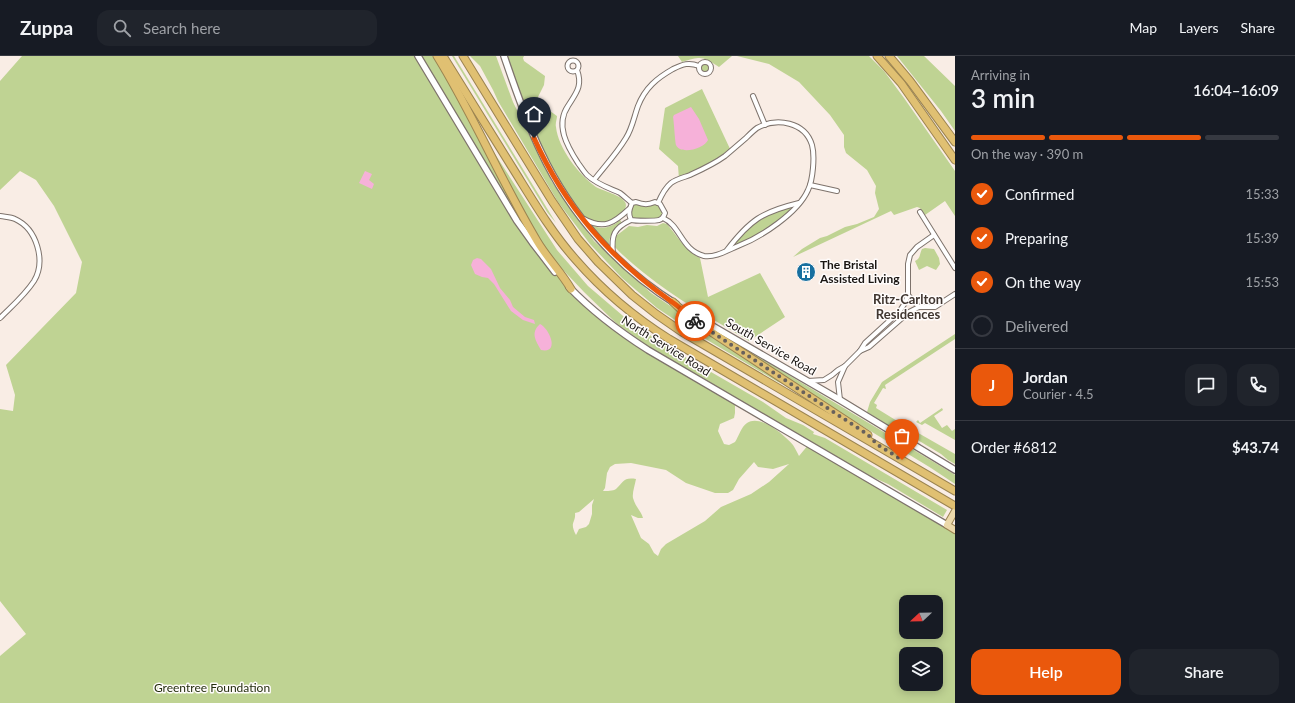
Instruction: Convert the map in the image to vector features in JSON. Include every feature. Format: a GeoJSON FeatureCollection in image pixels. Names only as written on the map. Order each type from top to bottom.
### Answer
{"type":"FeatureCollection","features":[{"type":"Feature","properties":{"kind":"highway"},"geometry":{"type":"LineString","coordinates":[[437,56],[537,241],[562,274],[571,289]]}},
{"type":"Feature","properties":{"kind":"highway"},"geometry":{"type":"LineString","coordinates":[[443,56],[538,209],[556,235],[585,270],[618,302],[643,322],[669,339],[955,506]]}},
{"type":"Feature","properties":{"kind":"highway"},"geometry":{"type":"LineString","coordinates":[[463,56],[564,220],[598,262],[620,284],[644,305],[682,332],[955,491]]}},
{"type":"Feature","properties":{"kind":"highway"},"geometry":{"type":"LineString","coordinates":[[877,56],[901,84],[955,160]]}},
{"type":"Feature","properties":{"kind":"highway"},"geometry":{"type":"LineString","coordinates":[[890,56],[955,142]]}},
{"type":"Feature","properties":{"kind":"highway"},"geometry":{"type":"LineString","coordinates":[[673,302],[690,318],[867,434],[878,445]]}},
{"type":"Feature","properties":{"kind":"main road","name":"North Service Road"},"geometry":{"type":"LineString","coordinates":[[418,56],[523,229],[545,259],[571,289],[587,304],[610,323],[648,350],[955,530]]}},
{"type":"Feature","properties":{"kind":"main road","name":"South Service Road"},"geometry":{"type":"LineString","coordinates":[[504,56],[528,123],[544,159],[581,218],[613,254],[642,280],[673,302],[840,400],[955,470]]}},
{"type":"Feature","properties":{"kind":"main road"},"geometry":{"type":"LineString","coordinates":[[947,525],[954,513]]}},
{"type":"Feature","properties":{"kind":"street"},"geometry":{"type":"LineString","coordinates":[[568,56],[570,61]]}},
{"type":"Feature","properties":{"kind":"street"},"geometry":{"type":"LineString","coordinates":[[570,61],[567,64],[568,70],[573,72],[578,70]]}},
{"type":"Feature","properties":{"kind":"street"},"geometry":{"type":"LineString","coordinates":[[570,61],[577,63],[580,77],[579,88],[566,109],[562,124],[563,136],[573,155],[587,175],[603,186],[621,194],[632,203],[636,202],[649,205],[655,202],[664,208],[665,213],[663,218],[660,220],[631,220],[625,223],[614,234],[612,241],[613,254]]}},
{"type":"Feature","properties":{"kind":"street"},"geometry":{"type":"LineString","coordinates":[[594,180],[626,138],[646,91],[660,76],[687,63],[693,63],[699,66]]}},
{"type":"Feature","properties":{"kind":"street"},"geometry":{"type":"LineString","coordinates":[[752,96],[765,125]]}},
{"type":"Feature","properties":{"kind":"street"},"geometry":{"type":"LineString","coordinates":[[658,203],[663,193],[672,182],[709,166],[723,157],[757,128],[784,122],[796,126],[806,133],[812,145],[813,154],[810,185],[803,198],[789,213],[770,229],[746,243],[716,255],[706,256],[696,253],[689,248],[672,224],[663,218]]}},
{"type":"Feature","properties":{"kind":"street"},"geometry":{"type":"LineString","coordinates":[[810,185],[837,191]]}},
{"type":"Feature","properties":{"kind":"street"},"geometry":{"type":"LineString","coordinates":[[581,218],[597,225],[610,224],[618,219],[632,203]]}},
{"type":"Feature","properties":{"kind":"street"},"geometry":{"type":"LineString","coordinates":[[727,251],[740,233],[763,215],[779,208],[799,203]]}},
{"type":"Feature","properties":{"kind":"street"},"geometry":{"type":"LineString","coordinates":[[629,208],[631,220]]}},
{"type":"Feature","properties":{"kind":"street"},"geometry":{"type":"LineString","coordinates":[[920,212],[955,268]]}},
{"type":"Feature","properties":{"kind":"street"},"geometry":{"type":"LineString","coordinates":[[0,216],[15,219],[25,226],[32,235],[39,252],[40,269],[34,281],[24,294],[0,318]]}},
{"type":"Feature","properties":{"kind":"street"},"geometry":{"type":"LineString","coordinates":[[860,352],[865,342],[901,310],[908,295],[908,264],[910,255],[915,248],[934,235]]}},
{"type":"Feature","properties":{"kind":"street"},"geometry":{"type":"LineString","coordinates":[[807,381],[824,380],[832,376],[838,370],[846,366],[860,352],[869,347],[909,312],[919,307],[933,308],[955,294]]}},
{"type":"Feature","properties":{"kind":"street"},"geometry":{"type":"LineString","coordinates":[[908,295],[919,307]]}},
{"type":"Feature","properties":{"kind":"street"},"geometry":{"type":"LineString","coordinates":[[840,400],[838,382],[846,366]]}},
{"type":"Feature","properties":{"kind":"green space","name":"Greentree Foundation"},"geometry":{"type":"Polygon","coordinates":[[[22,56],[418,56],[510,209],[558,275],[618,329],[735,403],[734,418],[720,424],[718,431],[724,444],[729,445],[735,442],[747,423],[759,421],[765,423],[778,431],[789,441],[799,456],[809,444],[955,530],[955,703],[0,703],[0,656],[26,634],[0,601],[0,409],[13,411],[15,395],[6,365],[76,293],[82,262],[54,206],[36,180],[20,171],[0,190],[0,81],[22,56]],[[754,462],[739,479],[733,490],[728,493],[715,493],[686,483],[666,470],[631,463],[615,464],[610,467],[603,491],[615,490],[626,479],[636,479],[633,498],[643,518],[638,518],[631,515],[641,538],[649,544],[654,553],[658,556],[661,549],[666,544],[705,521],[721,507],[751,494],[769,482],[789,464],[773,469],[758,467],[754,462]],[[594,499],[579,512],[575,513],[573,527],[576,535],[579,529],[586,527],[589,524],[594,499]]]}},
{"type":"Feature","properties":{"kind":"green space"},"geometry":{"type":"Polygon","coordinates":[[[420,56],[433,56],[453,89],[516,209],[514,209],[420,56]]]}},
{"type":"Feature","properties":{"kind":"green space"},"geometry":{"type":"Polygon","coordinates":[[[452,56],[454,56],[556,223],[547,212],[452,56]]]}},
{"type":"Feature","properties":{"kind":"green space"},"geometry":{"type":"Polygon","coordinates":[[[470,56],[496,56],[513,102],[552,182],[594,241],[651,293],[791,387],[778,382],[687,328],[657,308],[622,278],[590,244],[558,202],[498,101],[480,66],[470,56]]]}},
{"type":"Feature","properties":{"kind":"green space"},"geometry":{"type":"Polygon","coordinates":[[[507,56],[524,56],[524,61],[545,76],[544,85],[536,101],[557,116],[556,126],[561,144],[570,160],[583,176],[596,187],[616,195],[625,202],[625,209],[617,218],[604,223],[595,223],[584,216],[574,202],[557,176],[540,143],[507,56]]]}},
{"type":"Feature","properties":{"kind":"green space"},"geometry":{"type":"Polygon","coordinates":[[[678,56],[732,56],[719,67],[702,58],[682,62],[678,56]]]}},
{"type":"Feature","properties":{"kind":"green space"},"geometry":{"type":"Polygon","coordinates":[[[737,56],[869,56],[884,71],[955,171],[955,216],[945,201],[925,215],[920,208],[917,207],[894,215],[891,211],[793,257],[802,249],[820,238],[874,217],[879,209],[875,193],[876,186],[867,170],[846,153],[844,147],[844,135],[830,115],[799,82],[769,64],[737,56]]]}},
{"type":"Feature","properties":{"kind":"green space"},"geometry":{"type":"Polygon","coordinates":[[[897,56],[924,56],[955,86],[955,131],[941,111],[897,56]]]}},
{"type":"Feature","properties":{"kind":"green space"},"geometry":{"type":"Polygon","coordinates":[[[703,62],[707,62],[711,68],[707,74],[703,74],[699,70],[699,66],[703,62]]]}},
{"type":"Feature","properties":{"kind":"green space"},"geometry":{"type":"Polygon","coordinates":[[[702,89],[731,151],[723,157],[679,179],[678,166],[659,149],[665,108],[702,89]]]}},
{"type":"Feature","properties":{"kind":"green space"},"geometry":{"type":"Polygon","coordinates":[[[484,137],[557,250],[588,286],[629,321],[666,346],[763,402],[786,418],[803,425],[814,432],[813,434],[825,438],[947,510],[943,517],[653,350],[617,324],[548,254],[523,211],[484,137]]]}},
{"type":"Feature","properties":{"kind":"green space"},"geometry":{"type":"Polygon","coordinates":[[[655,202],[660,204],[665,213],[660,220],[631,220],[629,208],[632,203],[643,204],[655,202]]]}},
{"type":"Feature","properties":{"kind":"green space"},"geometry":{"type":"Polygon","coordinates":[[[799,203],[770,229],[727,251],[740,233],[766,213],[799,203]]]}},
{"type":"Feature","properties":{"kind":"green space"},"geometry":{"type":"Polygon","coordinates":[[[620,220],[622,223],[613,232],[610,238],[610,249],[589,224],[605,228],[620,220]]]}},
{"type":"Feature","properties":{"kind":"green space"},"geometry":{"type":"Polygon","coordinates":[[[663,223],[667,224],[686,247],[700,258],[708,297],[760,273],[785,317],[749,341],[669,292],[625,257],[614,246],[616,236],[629,226],[657,226],[663,223]]]}},
{"type":"Feature","properties":{"kind":"green space"},"geometry":{"type":"Polygon","coordinates":[[[922,249],[934,249],[939,258],[940,264],[936,270],[927,266],[919,270],[915,261],[919,257],[922,249]]]}},
{"type":"Feature","properties":{"kind":"green space"},"geometry":{"type":"Polygon","coordinates":[[[955,334],[955,339],[885,385],[886,389],[883,388],[874,403],[877,405],[876,408],[902,424],[905,422],[903,426],[889,426],[867,412],[870,402],[882,382],[955,334]]]}},
{"type":"Feature","properties":{"kind":"green space"},"geometry":{"type":"Polygon","coordinates":[[[747,350],[952,473],[955,475],[955,484],[836,410],[749,353],[747,350]]]}},
{"type":"Feature","properties":{"kind":"green space"},"geometry":{"type":"Polygon","coordinates":[[[942,408],[943,410],[934,416],[942,428],[947,425],[952,431],[955,429],[955,440],[925,423],[922,425],[916,422],[918,420],[920,423],[942,408]]]}},
{"type":"Feature","properties":{"kind":"green space"},"geometry":{"type":"Polygon","coordinates":[[[912,426],[914,427],[913,430],[955,454],[955,464],[911,436],[909,431],[912,426]]]}},
{"type":"Feature","properties":{"kind":"shaded area"},"geometry":{"type":"Polygon","coordinates":[[[691,107],[699,119],[708,140],[702,146],[692,150],[682,150],[676,145],[673,117],[674,115],[691,107]]]}},
{"type":"Feature","properties":{"kind":"shaded area"},"geometry":{"type":"Polygon","coordinates":[[[365,171],[372,174],[369,180],[374,184],[372,189],[359,183],[365,171]]]}},
{"type":"Feature","properties":{"kind":"shaded area"},"geometry":{"type":"Polygon","coordinates":[[[477,258],[481,259],[491,269],[500,288],[510,300],[513,307],[525,317],[534,320],[535,324],[523,320],[511,311],[494,284],[488,278],[475,274],[471,265],[473,260],[477,258]]]}},
{"type":"Feature","properties":{"kind":"shaded area"},"geometry":{"type":"Polygon","coordinates":[[[540,324],[550,335],[552,345],[547,350],[541,350],[535,337],[535,331],[540,324]]]}},
{"type":"Feature","properties":{"kind":"way so far"},"geometry":{"type":"LineString","coordinates":[[695,321],[867,434],[878,445],[902,460]]}},
{"type":"Feature","properties":{"kind":"place","name":"The Bristal Assisted Living"},"geometry":{"type":"Point","coordinates":[806,272]}},
{"type":"Feature","properties":{"kind":"district","name":"Ritz-Carlton Residences"},"geometry":{"type":"Point","coordinates":[908,306]}},
{"type":"Feature","properties":{"kind":"route"},"geometry":{"type":"LineString","coordinates":[[534,138],[551,173],[576,212],[596,236],[613,254],[654,290],[673,302],[695,321]]}}]}
